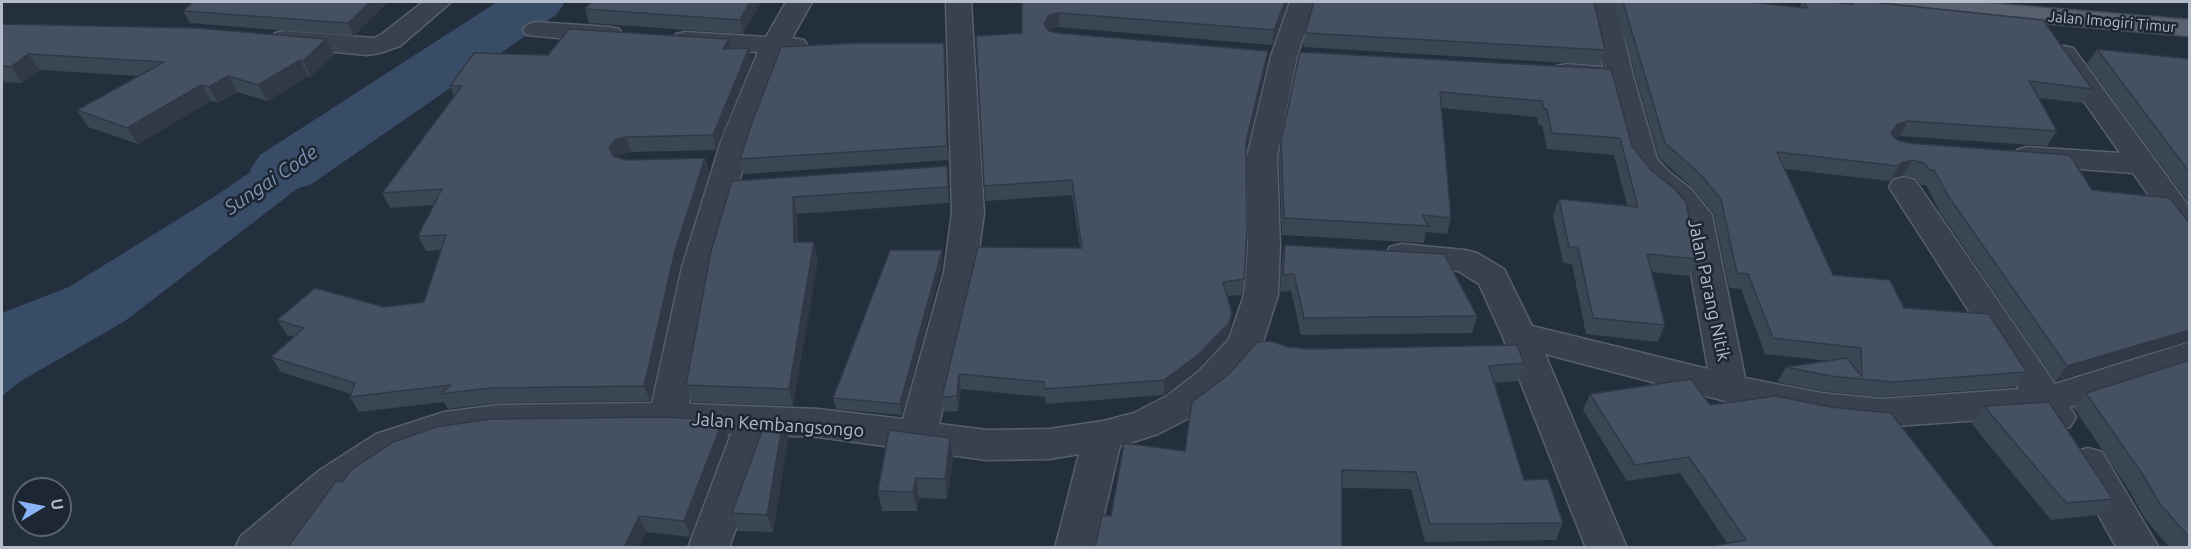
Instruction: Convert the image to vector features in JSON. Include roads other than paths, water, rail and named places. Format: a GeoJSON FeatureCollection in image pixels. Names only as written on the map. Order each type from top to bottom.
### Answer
{"type":"FeatureCollection","features":[{"type":"Feature","properties":{"kind":"main road","name":"Jalan Imogiri Timur"},"geometry":{"type":"LineString","coordinates":[[1892,2],[2190,28]]}},
{"type":"Feature","properties":{"kind":"street"},"geometry":{"type":"LineString","coordinates":[[264,37],[367,47],[380,45],[391,40],[438,2]]}},
{"type":"Feature","properties":{"kind":"street"},"geometry":{"type":"LineString","coordinates":[[668,417],[698,267],[736,138],[774,46],[799,2]]}},
{"type":"Feature","properties":{"kind":"street"},"geometry":{"type":"LineString","coordinates":[[917,437],[960,273],[968,213],[955,171],[948,46],[959,2]]}},
{"type":"Feature","properties":{"kind":"street","name":"Jalan Kembangsongo"},"geometry":{"type":"LineString","coordinates":[[255,548],[334,481],[360,463],[389,445],[444,427],[498,419],[668,417],[818,423],[987,445],[1049,444],[1103,436],[1145,424],[1180,406],[1227,366],[1261,342],[1264,247],[1262,157],[1285,56],[1302,2]]}},
{"type":"Feature","properties":{"kind":"street","name":"Jalan Parang Nitik"},"geometry":{"type":"LineString","coordinates":[[1602,2],[1619,76],[1643,161],[1658,179],[1680,196],[1696,215],[1729,388]]}},
{"type":"Feature","properties":{"kind":"street"},"geometry":{"type":"LineString","coordinates":[[2037,16],[2190,231]]}},
{"type":"Feature","properties":{"kind":"street"},"geometry":{"type":"LineString","coordinates":[[536,30],[774,46],[821,46]]}},
{"type":"Feature","properties":{"kind":"street"},"geometry":{"type":"LineString","coordinates":[[1547,71],[1619,76]]}},
{"type":"Feature","properties":{"kind":"street"},"geometry":{"type":"LineString","coordinates":[[2003,154],[2142,164]]}},
{"type":"Feature","properties":{"kind":"street"},"geometry":{"type":"LineString","coordinates":[[697,161],[757,185]]}},
{"type":"Feature","properties":{"kind":"street"},"geometry":{"type":"LineString","coordinates":[[1904,187],[2114,502],[2139,548]]}},
{"type":"Feature","properties":{"kind":"street"},"geometry":{"type":"LineString","coordinates":[[1264,247],[1300,249]]}},
{"type":"Feature","properties":{"kind":"street"},"geometry":{"type":"LineString","coordinates":[[1372,253],[1443,257],[1465,261],[1492,277],[1499,289],[1511,343],[1607,548]]}},
{"type":"Feature","properties":{"kind":"street"},"geometry":{"type":"LineString","coordinates":[[1511,343],[1821,407],[1882,413],[2046,401],[2190,356]]}},
{"type":"Feature","properties":{"kind":"street"},"geometry":{"type":"LineString","coordinates":[[708,548],[755,421]]}},
{"type":"Feature","properties":{"kind":"street"},"geometry":{"type":"LineString","coordinates":[[1075,548],[1103,436]]}},
{"type":"Feature","properties":{"kind":"water"},"geometry":{"type":"Polygon","coordinates":[[[363,95],[380,125],[125,321],[21,381],[2,396],[2,313],[69,287],[217,195],[363,95]]]}},
{"type":"Feature","properties":{"kind":"waterway","name":"Sungai Code"},"geometry":{"type":"LineString","coordinates":[[285,170],[536,2]]}}]}
